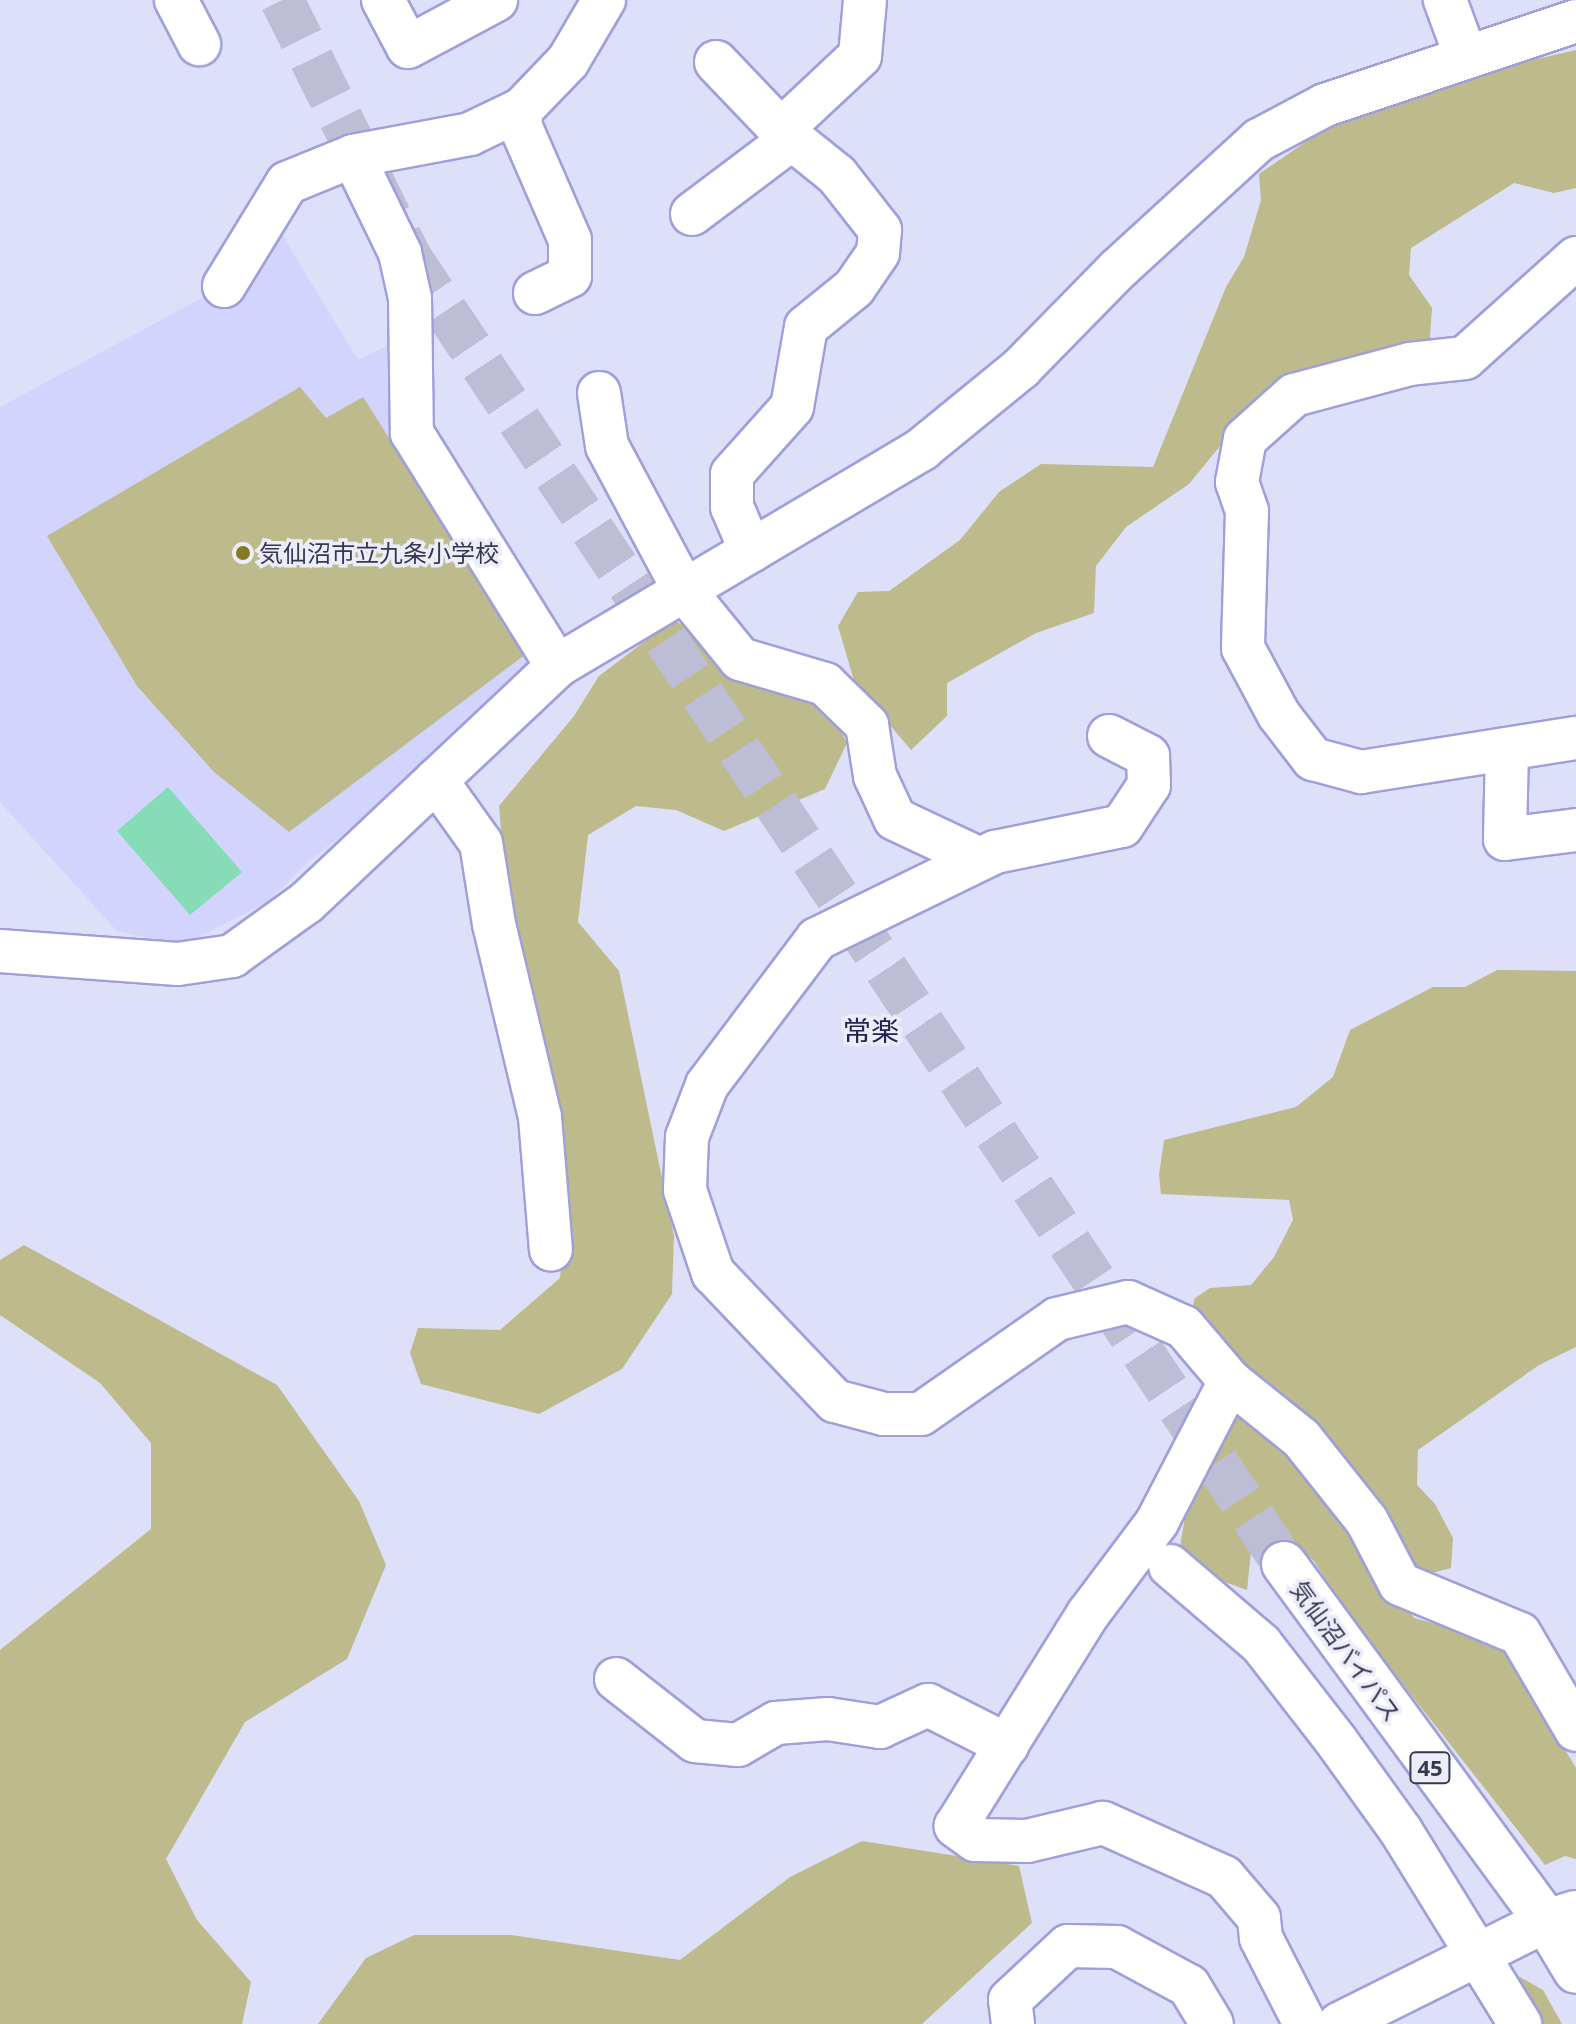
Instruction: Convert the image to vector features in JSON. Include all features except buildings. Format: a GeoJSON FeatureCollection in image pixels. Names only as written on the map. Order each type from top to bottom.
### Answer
{"type":"FeatureCollection","features":[{"type":"Feature","properties":{"kind":"highway","name":"気仙沼バイパス"},"geometry":{"type":"LineString","coordinates":[[1284,1564],[1561,1916],[1576,1971]]}},
{"type":"Feature","properties":{"kind":"street"},"geometry":{"type":"LineString","coordinates":[[176,0],[199,44]]}},
{"type":"Feature","properties":{"kind":"street"},"geometry":{"type":"LineString","coordinates":[[383,0],[408,47],[496,0]]}},
{"type":"Feature","properties":{"kind":"street"},"geometry":{"type":"LineString","coordinates":[[224,286],[287,183],[353,156],[470,134],[522,109],[568,61],[604,0]]}},
{"type":"Feature","properties":{"kind":"street"},"geometry":{"type":"LineString","coordinates":[[692,214],[781,147],[781,130],[860,56],[865,0]]}},
{"type":"Feature","properties":{"kind":"street"},"geometry":{"type":"LineString","coordinates":[[1445,0],[1466,57]]}},
{"type":"Feature","properties":{"kind":"street"},"geometry":{"type":"LineString","coordinates":[[0,951],[178,964],[232,956],[307,902],[557,666],[922,449],[1021,368],[1259,140],[1325,105],[1576,21]]}},
{"type":"Feature","properties":{"kind":"street"},"geometry":{"type":"LineString","coordinates":[[716,62],[781,130],[837,175],[880,230],[878,253],[854,288],[806,327],[792,407],[732,474],[732,507],[751,551]]}},
{"type":"Feature","properties":{"kind":"street"},"geometry":{"type":"LineString","coordinates":[[522,109],[520,125],[570,240],[570,276],[535,293]]}},
{"type":"Feature","properties":{"kind":"street"},"geometry":{"type":"LineString","coordinates":[[353,156],[400,253],[410,298],[412,433],[557,666]]}},
{"type":"Feature","properties":{"kind":"street"},"geometry":{"type":"LineString","coordinates":[[1576,258],[1465,358],[1410,364],[1294,395],[1245,439],[1237,482],[1247,511],[1243,648],[1279,715],[1313,759],[1361,772],[1576,738]]}},
{"type":"Feature","properties":{"kind":"street"},"geometry":{"type":"LineString","coordinates":[[599,393],[607,446],[684,590],[740,659],[825,684],[867,725],[875,776],[895,819],[980,859]]}},
{"type":"Feature","properties":{"kind":"street"},"geometry":{"type":"LineString","coordinates":[[1109,736],[1148,756],[1149,785],[1122,826],[980,859],[817,939],[707,1085],[687,1137],[685,1190],[713,1273],[835,1401],[884,1414],[921,1414],[1057,1319],[1128,1302],[1184,1327],[1230,1381],[1301,1438],[1367,1521],[1400,1584],[1520,1634],[1576,1730]]}},
{"type":"Feature","properties":{"kind":"street"},"geometry":{"type":"LineString","coordinates":[[1507,749],[1505,839],[1576,830]]}},
{"type":"Feature","properties":{"kind":"street"},"geometry":{"type":"LineString","coordinates":[[436,780],[481,843],[494,924],[540,1117],[551,1250]]}},
{"type":"Feature","properties":{"kind":"street"},"geometry":{"type":"LineString","coordinates":[[1230,1381],[1157,1522],[1088,1614],[956,1826],[975,1840],[1027,1841],[1103,1823],[1224,1877],[1259,1918],[1261,1938],[1305,2024]]}},
{"type":"Feature","properties":{"kind":"street"},"geometry":{"type":"LineString","coordinates":[[1170,1566],[1261,1644],[1401,1831],[1475,1957],[1520,2024]]}},
{"type":"Feature","properties":{"kind":"street"},"geometry":{"type":"LineString","coordinates":[[616,1679],[695,1741],[738,1745],[776,1723],[828,1719],[880,1727],[928,1705],[1007,1745]]}},
{"type":"Feature","properties":{"kind":"street"},"geometry":{"type":"LineString","coordinates":[[1339,2024],[1561,1916]]}},
{"type":"Feature","properties":{"kind":"street"},"geometry":{"type":"LineString","coordinates":[[1013,2024],[1010,2000],[1068,1946],[1117,1947],[1189,1986],[1212,2024]]}},
{"type":"Feature","properties":{"kind":"shaded area"},"geometry":{"type":"Polygon","coordinates":[[[1576,50],[1576,188],[1554,193],[1514,183],[1411,248],[1409,275],[1432,308],[1429,351],[1229,435],[1189,484],[1126,527],[1096,566],[1094,613],[1036,633],[947,683],[947,716],[911,750],[855,684],[838,626],[858,592],[889,591],[960,540],[999,492],[1041,464],[1153,467],[1226,287],[1244,257],[1261,200],[1259,174],[1339,119],[1476,73],[1576,50]]]}},
{"type":"Feature","properties":{"kind":"shaded area","name":"気仙沼市立九条小学校"},"geometry":{"type":"Polygon","coordinates":[[[269,213],[358,360],[411,334],[416,439],[557,666],[314,857],[267,902],[183,945],[117,931],[0,802],[0,407],[224,286],[269,213]]]}},
{"type":"Feature","properties":{"kind":"shaded area"},"geometry":{"type":"Polygon","coordinates":[[[300,387],[326,418],[363,397],[526,654],[289,832],[214,772],[137,686],[47,536],[300,387]]]}},
{"type":"Feature","properties":{"kind":"shaded area"},"geometry":{"type":"Polygon","coordinates":[[[673,620],[805,689],[831,713],[847,743],[825,789],[724,831],[676,810],[636,806],[588,835],[578,922],[619,971],[674,1236],[672,1294],[622,1369],[539,1414],[421,1384],[410,1353],[418,1328],[500,1330],[560,1278],[565,1229],[507,899],[499,806],[574,716],[599,676],[673,620]]]}},
{"type":"Feature","properties":{"kind":"shaded area"},"geometry":{"type":"Polygon","coordinates":[[[168,787],[242,872],[190,915],[117,831],[168,787]]]}},
{"type":"Feature","properties":{"kind":"shaded area"},"geometry":{"type":"Polygon","coordinates":[[[1497,970],[1576,971],[1576,1347],[1539,1365],[1418,1450],[1417,1485],[1435,1504],[1453,1538],[1451,1568],[1432,1573],[1407,1561],[1372,1493],[1308,1415],[1244,1378],[1192,1319],[1194,1299],[1210,1288],[1251,1285],[1274,1257],[1293,1220],[1289,1200],[1161,1194],[1159,1175],[1164,1140],[1296,1107],[1333,1077],[1350,1030],[1433,987],[1465,987],[1497,970]]]}},
{"type":"Feature","properties":{"kind":"shaded area"},"geometry":{"type":"Polygon","coordinates":[[[24,1245],[277,1385],[359,1501],[386,1565],[347,1659],[245,1722],[166,1859],[197,1920],[251,1982],[242,2024],[0,2024],[0,1650],[151,1529],[151,1443],[100,1383],[0,1315],[0,1260],[24,1245]]]}},
{"type":"Feature","properties":{"kind":"shaded area"},"geometry":{"type":"Polygon","coordinates":[[[1233,1418],[1278,1420],[1414,1618],[1500,1642],[1576,1768],[1576,1859],[1565,1856],[1545,1865],[1346,1612],[1314,1561],[1282,1534],[1252,1542],[1247,1590],[1177,1565],[1189,1493],[1233,1418]]]}},
{"type":"Feature","properties":{"kind":"shaded area"},"geometry":{"type":"Polygon","coordinates":[[[862,1841],[1019,1866],[1032,1923],[922,2024],[318,2024],[366,1958],[414,1935],[511,1935],[680,1960],[790,1877],[862,1841]]]}},
{"type":"Feature","properties":{"kind":"shaded area"},"geometry":{"type":"Polygon","coordinates":[[[1518,1976],[1543,1990],[1562,2024],[1533,2024],[1509,1979],[1518,1976]]]}},
{"type":"Feature","properties":{"kind":"tunnel"},"geometry":{"type":"LineString","coordinates":[[282,0],[409,256],[1284,1564]]}},
{"type":"Feature","properties":{"kind":"place","name":"気仙沼市立九条小学校"},"geometry":{"type":"Point","coordinates":[243,553]}},
{"type":"Feature","properties":{"kind":"district","name":"常楽"},"geometry":{"type":"Point","coordinates":[871,1030]}}]}
